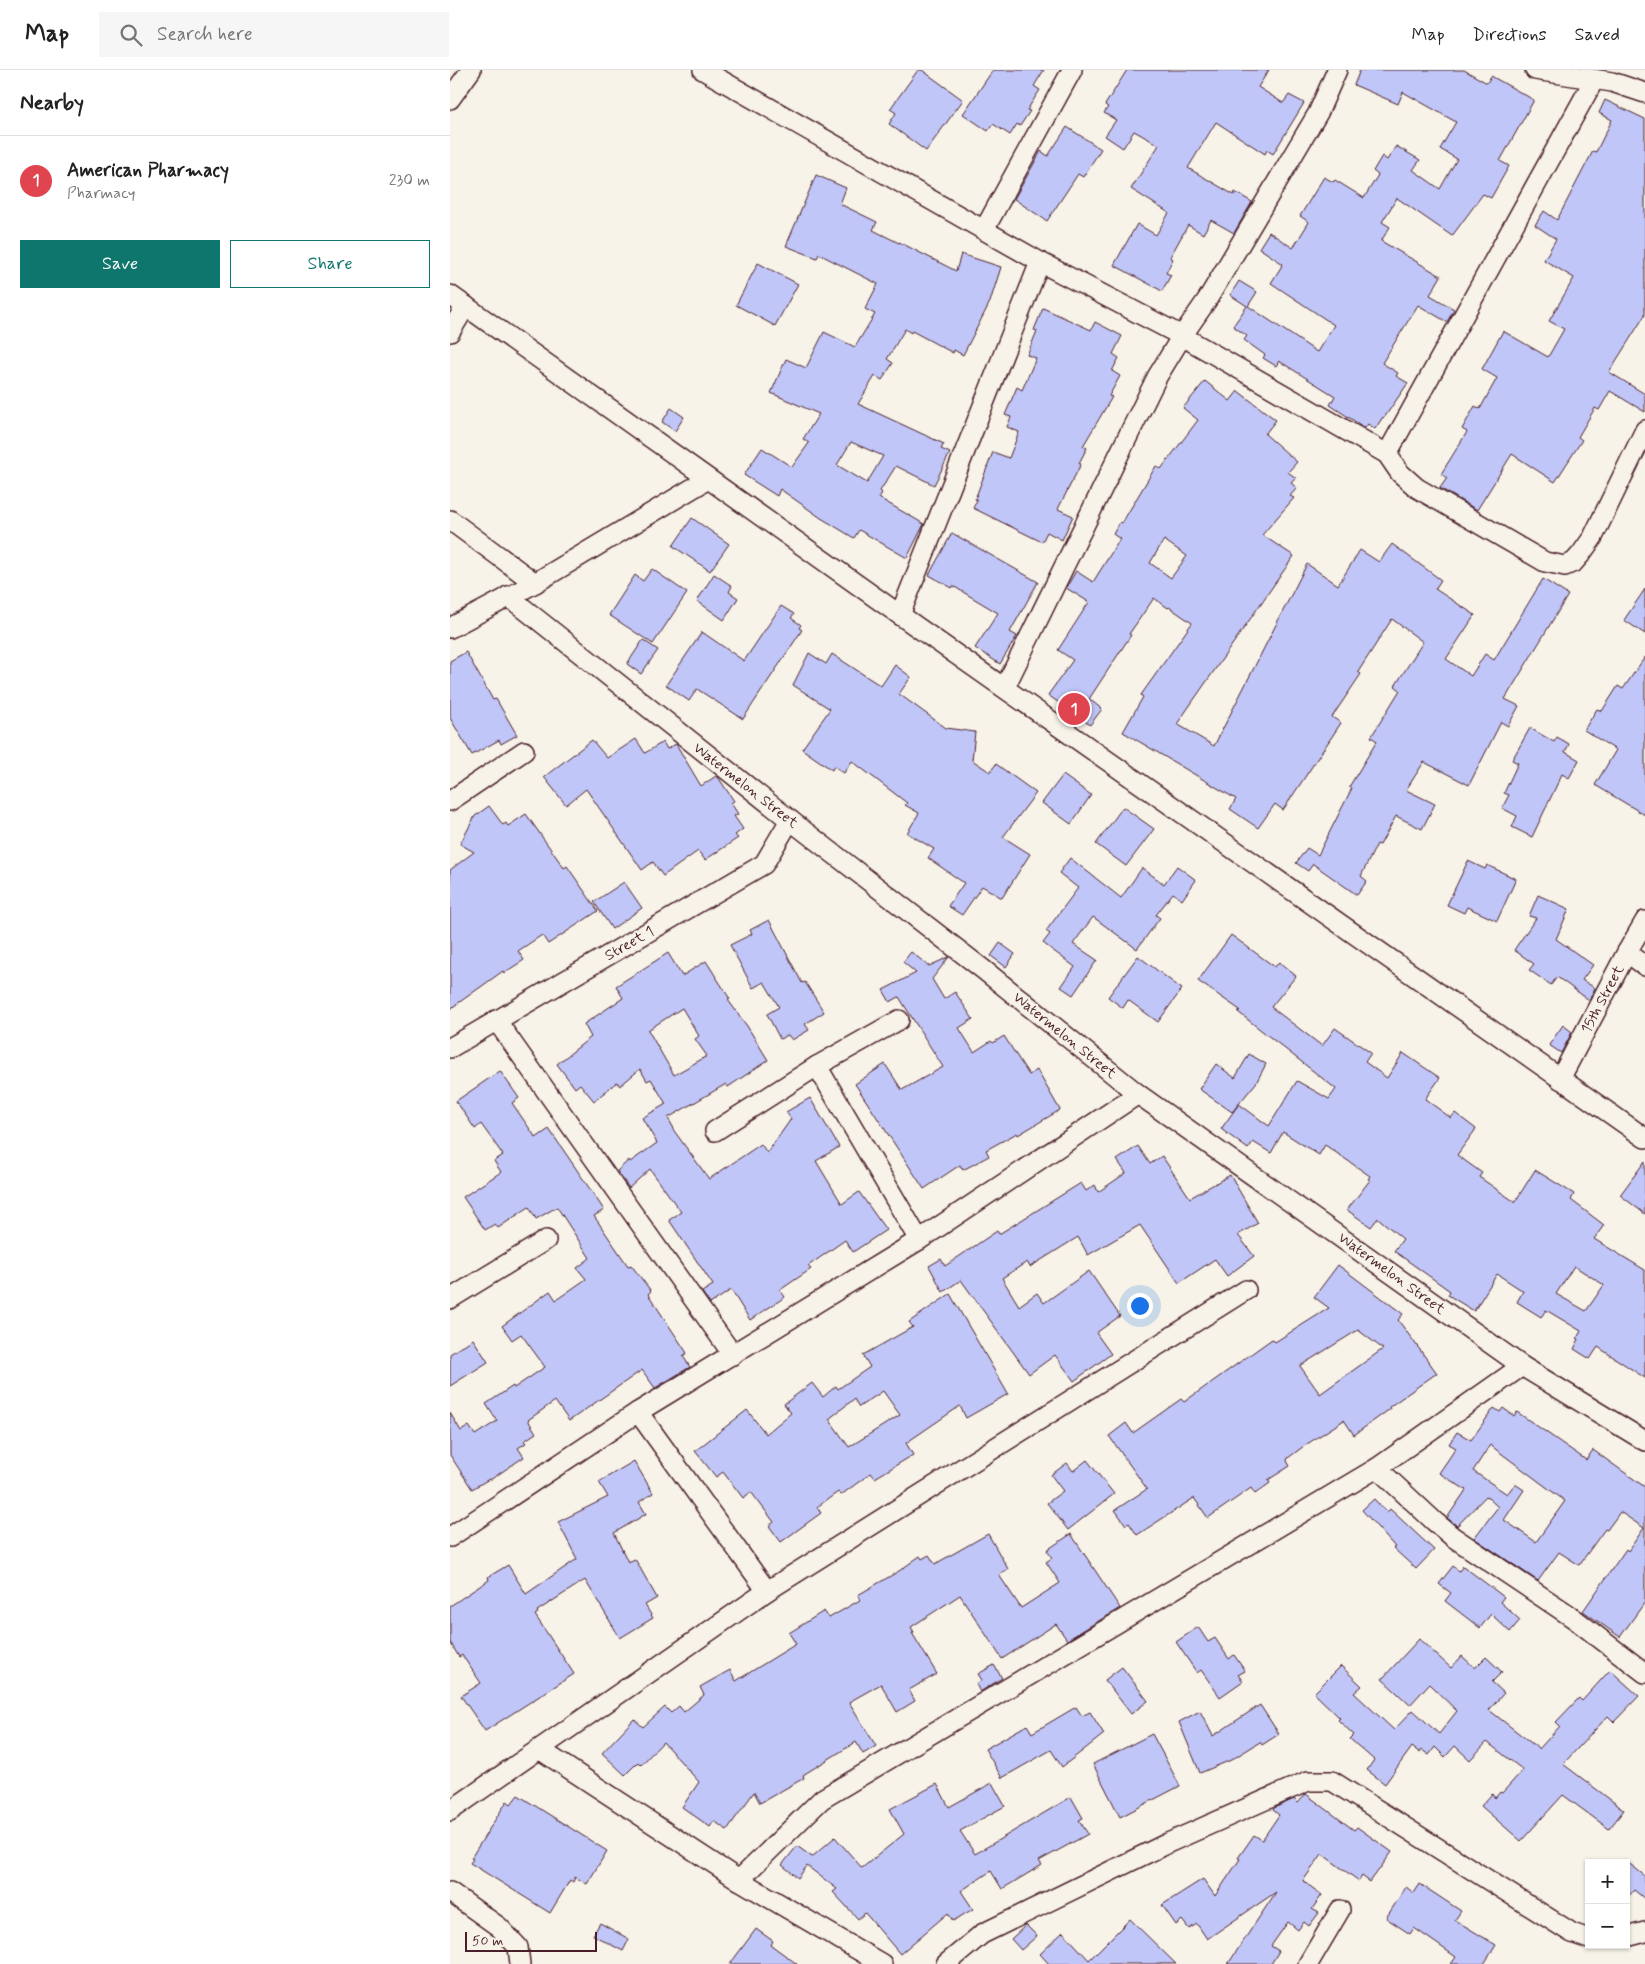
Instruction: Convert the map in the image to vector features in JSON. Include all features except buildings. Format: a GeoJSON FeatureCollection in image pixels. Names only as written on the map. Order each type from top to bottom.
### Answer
{"type":"FeatureCollection","features":[{"type":"Feature","properties":{"kind":"street"},"geometry":{"type":"LineString","coordinates":[[450,98],[471,70]]}},
{"type":"Feature","properties":{"kind":"street"},"geometry":{"type":"LineString","coordinates":[[703,70],[1040,262],[1182,336],[1387,454],[1400,473],[1417,488],[1545,562],[1564,566],[1574,562],[1581,554],[1593,537],[1645,430]]}},
{"type":"Feature","properties":{"kind":"street"},"geometry":{"type":"LineString","coordinates":[[984,230],[1072,70]]}},
{"type":"Feature","properties":{"kind":"street"},"geometry":{"type":"LineString","coordinates":[[1005,687],[1157,377],[1207,300],[1318,113],[1337,70]]}},
{"type":"Feature","properties":{"kind":"street"},"geometry":{"type":"LineString","coordinates":[[1535,70],[1612,82],[1645,93]]}},
{"type":"Feature","properties":{"kind":"street"},"geometry":{"type":"LineString","coordinates":[[1387,454],[1594,80]]}},
{"type":"Feature","properties":{"kind":"street"},"geometry":{"type":"LineString","coordinates":[[900,615],[1040,262]]}},
{"type":"Feature","properties":{"kind":"street"},"geometry":{"type":"LineString","coordinates":[[450,295],[900,615],[1645,1138]]}},
{"type":"Feature","properties":{"kind":"street"},"geometry":{"type":"LineString","coordinates":[[450,332],[466,306]]}},
{"type":"Feature","properties":{"kind":"street"},"geometry":{"type":"LineString","coordinates":[[450,628],[535,583],[708,479]]}},
{"type":"Feature","properties":{"kind":"street"},"geometry":{"type":"LineString","coordinates":[[450,520],[535,583]]}},
{"type":"Feature","properties":{"kind":"street","name":"Watermelon Street"},"geometry":{"type":"LineString","coordinates":[[508,596],[790,820],[984,970],[1138,1094],[1522,1366],[1645,1441]]}},
{"type":"Feature","properties":{"kind":"street"},"geometry":{"type":"LineString","coordinates":[[450,801],[524,752]]}},
{"type":"Feature","properties":{"kind":"street","name":"Street 1"},"geometry":{"type":"LineString","coordinates":[[450,1048],[764,864],[790,820]]}},
{"type":"Feature","properties":{"kind":"street","name":"15th Street"},"geometry":{"type":"LineString","coordinates":[[1560,1078],[1645,921]]}},
{"type":"Feature","properties":{"kind":"street"},"geometry":{"type":"LineString","coordinates":[[1627,952],[1645,966]]}},
{"type":"Feature","properties":{"kind":"street"},"geometry":{"type":"LineString","coordinates":[[496,1020],[733,1355]]}},
{"type":"Feature","properties":{"kind":"street"},"geometry":{"type":"LineString","coordinates":[[715,1131],[818,1066],[899,1020]]}},
{"type":"Feature","properties":{"kind":"street"},"geometry":{"type":"LineString","coordinates":[[818,1066],[919,1240]]}},
{"type":"Feature","properties":{"kind":"street"},"geometry":{"type":"LineString","coordinates":[[450,1536],[638,1412],[919,1240],[1138,1094]]}},
{"type":"Feature","properties":{"kind":"street"},"geometry":{"type":"LineString","coordinates":[[450,1299],[546,1240]]}},
{"type":"Feature","properties":{"kind":"street"},"geometry":{"type":"LineString","coordinates":[[450,1811],[767,1591],[1246,1290]]}},
{"type":"Feature","properties":{"kind":"street"},"geometry":{"type":"LineString","coordinates":[[739,1880],[822,1798],[1377,1468],[1522,1366]]}},
{"type":"Feature","properties":{"kind":"street"},"geometry":{"type":"LineString","coordinates":[[638,1412],[767,1591]]}},
{"type":"Feature","properties":{"kind":"street"},"geometry":{"type":"LineString","coordinates":[[1377,1468],[1453,1537],[1572,1617],[1645,1673]]}},
{"type":"Feature","properties":{"kind":"street"},"geometry":{"type":"LineString","coordinates":[[539,1749],[739,1880],[882,1964]]}},
{"type":"Feature","properties":{"kind":"street"},"geometry":{"type":"LineString","coordinates":[[946,1964],[982,1934],[1168,1843],[1308,1781],[1332,1781],[1572,1933],[1585,1938]]}},
{"type":"Feature","properties":{"kind":"street"},"geometry":{"type":"LineString","coordinates":[[450,1892],[499,1927],[518,1947],[520,1964]]}},
{"type":"Feature","properties":{"kind":"street"},"geometry":{"type":"LineString","coordinates":[[1308,1964],[1340,1910]]}},
{"type":"Feature","properties":{"kind":"street"},"geometry":{"type":"LineString","coordinates":[[1630,1936],[1645,1932]]}},
{"type":"Feature","properties":{"kind":"place","name":"American Pharmacy"},"geometry":{"type":"Point","coordinates":[1074,709]}}]}
